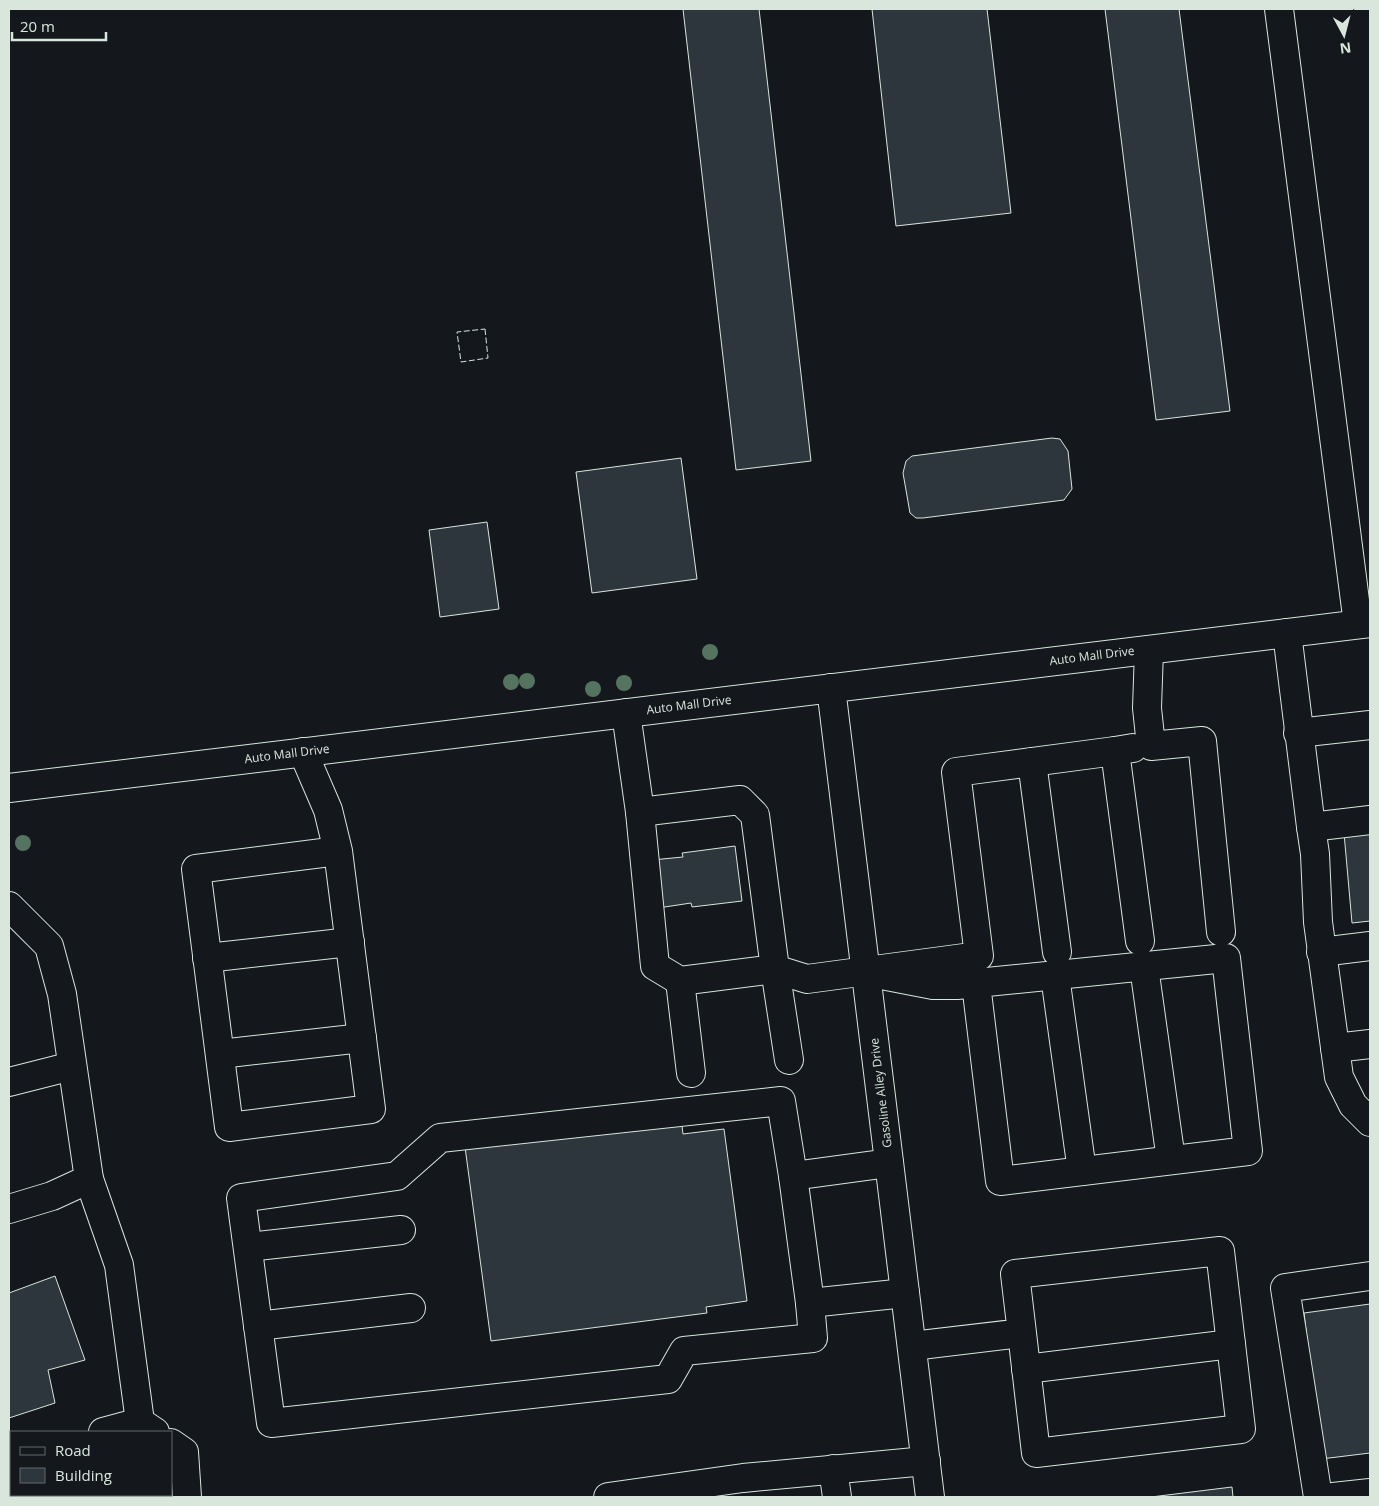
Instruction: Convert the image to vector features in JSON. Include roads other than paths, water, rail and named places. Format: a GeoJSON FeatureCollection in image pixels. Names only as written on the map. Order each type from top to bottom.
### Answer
{"type":"FeatureCollection","features":[{"type":"Feature","properties":{"kind":"street"},"geometry":{"type":"LineString","coordinates":[[1279,9],[1364,624]]}},
{"type":"Feature","properties":{"kind":"street","name":"Auto Mall Drive"},"geometry":{"type":"LineString","coordinates":[[9,788],[1364,624]]}},
{"type":"Feature","properties":{"kind":"street"},"geometry":{"type":"LineString","coordinates":[[1288,633],[1298,733],[1311,827],[1321,952],[1334,1048],[1339,1076],[1353,1105],[1370,1122]]}},
{"type":"Feature","properties":{"kind":"street"},"geometry":{"type":"LineString","coordinates":[[1149,650],[1147,708],[1152,746]]}},
{"type":"Feature","properties":{"kind":"street","name":"Gasoline Alley Drive"},"geometry":{"type":"LineString","coordinates":[[831,688],[930,1497]]}},
{"type":"Feature","properties":{"kind":"street"},"geometry":{"type":"LineString","coordinates":[[626,713],[640,812],[655,966],[680,981],[775,969],[807,979],[979,956],[956,772],[1202,741],[1221,932]]}},
{"type":"Feature","properties":{"kind":"street"},"geometry":{"type":"LineString","coordinates":[[1298,733],[1370,725]]}},
{"type":"Feature","properties":{"kind":"street"},"geometry":{"type":"LineString","coordinates":[[1115,751],[1171,1160]]}},
{"type":"Feature","properties":{"kind":"street"},"geometry":{"type":"LineString","coordinates":[[303,752],[328,810],[338,851],[370,1108],[228,1126],[196,869],[338,851]]}},
{"type":"Feature","properties":{"kind":"street"},"geometry":{"type":"LineString","coordinates":[[1032,762],[1082,1171]]}},
{"type":"Feature","properties":{"kind":"street"},"geometry":{"type":"LineString","coordinates":[[640,812],[740,800],[755,815],[789,1060]]}},
{"type":"Feature","properties":{"kind":"street"},"geometry":{"type":"LineString","coordinates":[[1311,827],[1370,820]]}},
{"type":"Feature","properties":{"kind":"street"},"geometry":{"type":"LineString","coordinates":[[9,906],[49,946],[62,994],[89,1179],[119,1265],[147,1427],[112,1431]]}},
{"type":"Feature","properties":{"kind":"street"},"geometry":{"type":"LineString","coordinates":[[207,958],[350,942]]}},
{"type":"Feature","properties":{"kind":"street"},"geometry":{"type":"LineString","coordinates":[[1321,952],[1370,946]]}},
{"type":"Feature","properties":{"kind":"street"},"geometry":{"type":"LineString","coordinates":[[866,972],[933,985],[976,984],[1056,964],[1142,954],[1226,958],[1248,1151],[1000,1181],[976,984]]}},
{"type":"Feature","properties":{"kind":"street"},"geometry":{"type":"LineString","coordinates":[[680,981],[691,1073]]}},
{"type":"Feature","properties":{"kind":"street"},"geometry":{"type":"LineString","coordinates":[[220,1054],[362,1038]]}},
{"type":"Feature","properties":{"kind":"street"},"geometry":{"type":"LineString","coordinates":[[1334,1048],[1370,1044]]}},
{"type":"Feature","properties":{"kind":"street"},"geometry":{"type":"LineString","coordinates":[[9,1082],[72,1066]]}},
{"type":"Feature","properties":{"kind":"street"},"geometry":{"type":"LineString","coordinates":[[782,1101],[810,1303],[813,1338],[684,1351],[668,1379],[271,1423],[248,1247],[241,1198],[397,1176],[440,1138],[782,1101]]}},
{"type":"Feature","properties":{"kind":"street"},"geometry":{"type":"LineString","coordinates":[[793,1176],[889,1163]]}},
{"type":"Feature","properties":{"kind":"street"},"geometry":{"type":"LineString","coordinates":[[9,1209],[52,1196],[89,1179]]}},
{"type":"Feature","properties":{"kind":"street"},"geometry":{"type":"LineString","coordinates":[[248,1247],[400,1230]]}},
{"type":"Feature","properties":{"kind":"street"},"geometry":{"type":"LineString","coordinates":[[1220,1251],[1240,1429],[1036,1453],[1022,1333],[1015,1274],[1220,1251]]}},
{"type":"Feature","properties":{"kind":"street"},"geometry":{"type":"LineString","coordinates":[[1318,1497],[1285,1288],[1370,1276]]}},
{"type":"Feature","properties":{"kind":"street"},"geometry":{"type":"LineString","coordinates":[[810,1303],[905,1293]]}},
{"type":"Feature","properties":{"kind":"street"},"geometry":{"type":"LineString","coordinates":[[258,1326],[411,1308]]}},
{"type":"Feature","properties":{"kind":"street"},"geometry":{"type":"LineString","coordinates":[[912,1346],[1022,1333]]}},
{"type":"Feature","properties":{"kind":"street"},"geometry":{"type":"LineString","coordinates":[[1026,1369],[1231,1344]]}},
{"type":"Feature","properties":{"kind":"street"},"geometry":{"type":"LineString","coordinates":[[172,1444],[184,1452],[187,1497]]}},
{"type":"Feature","properties":{"kind":"street"},"geometry":{"type":"LineString","coordinates":[[608,1497],[744,1488],[833,1469],[926,1461]]}},
{"type":"Feature","properties":{"kind":"street"},"geometry":{"type":"LineString","coordinates":[[833,1469],[837,1497]]}},
{"type":"Feature","properties":{"kind":"street"},"geometry":{"type":"LineString","coordinates":[[1332,1497],[1370,1493]]}}]}
